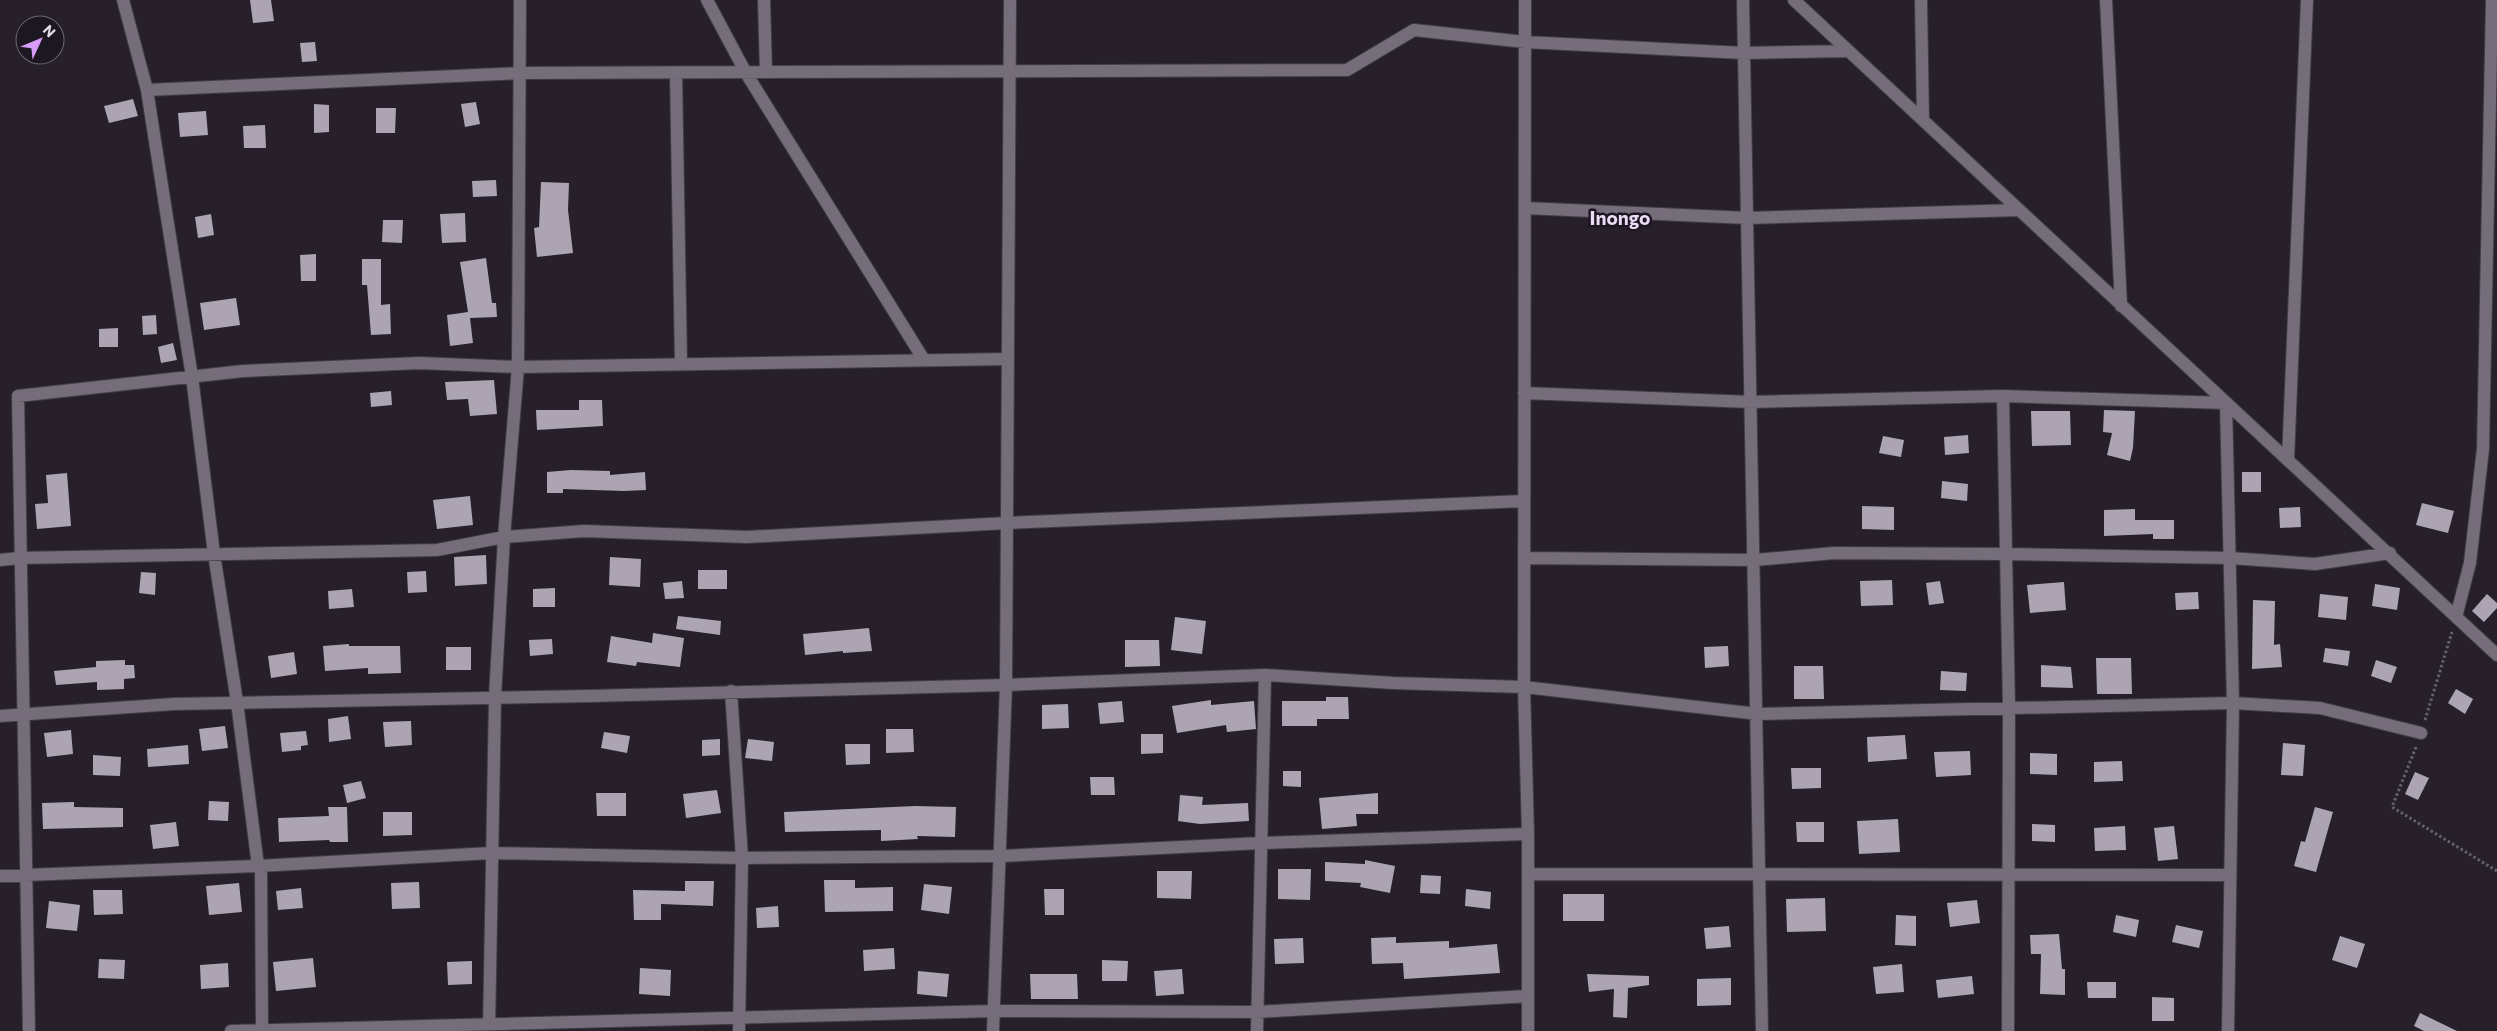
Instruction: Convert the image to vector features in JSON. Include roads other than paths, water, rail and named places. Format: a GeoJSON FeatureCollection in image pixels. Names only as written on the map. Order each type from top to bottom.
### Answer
{"type":"FeatureCollection","features":[{"type":"Feature","properties":{"kind":"street"},"geometry":{"type":"LineString","coordinates":[[123,0],[147,90],[192,377],[214,554],[237,702],[259,866],[262,1031]]}},
{"type":"Feature","properties":{"kind":"street"},"geometry":{"type":"LineString","coordinates":[[489,1028],[495,697],[504,537],[518,367],[520,0]]}},
{"type":"Feature","properties":{"kind":"street"},"geometry":{"type":"LineString","coordinates":[[707,0],[746,72],[924,360]]}},
{"type":"Feature","properties":{"kind":"street"},"geometry":{"type":"LineString","coordinates":[[764,0],[766,72]]}},
{"type":"Feature","properties":{"kind":"street"},"geometry":{"type":"LineString","coordinates":[[993,1031],[1006,685],[1010,0]]}},
{"type":"Feature","properties":{"kind":"street"},"geometry":{"type":"LineString","coordinates":[[1525,0],[1524,687],[1528,834],[1528,1031]]}},
{"type":"Feature","properties":{"kind":"street"},"geometry":{"type":"LineString","coordinates":[[1743,0],[1758,714],[1762,1031]]}},
{"type":"Feature","properties":{"kind":"street"},"geometry":{"type":"LineString","coordinates":[[1794,0],[2121,306],[2390,553],[2497,655]]}},
{"type":"Feature","properties":{"kind":"street"},"geometry":{"type":"LineString","coordinates":[[1921,0],[1923,120]]}},
{"type":"Feature","properties":{"kind":"street"},"geometry":{"type":"LineString","coordinates":[[2106,0],[2121,306]]}},
{"type":"Feature","properties":{"kind":"street"},"geometry":{"type":"LineString","coordinates":[[2288,460],[2307,0]]}},
{"type":"Feature","properties":{"kind":"street"},"geometry":{"type":"LineString","coordinates":[[2456,617],[2470,563],[2483,449],[2492,0]]}},
{"type":"Feature","properties":{"kind":"street"},"geometry":{"type":"LineString","coordinates":[[147,90],[520,73],[1347,70],[1414,30],[1525,42],[1744,53],[1848,51]]}},
{"type":"Feature","properties":{"kind":"street"},"geometry":{"type":"LineString","coordinates":[[676,73],[681,364]]}},
{"type":"Feature","properties":{"kind":"street"},"geometry":{"type":"LineString","coordinates":[[1525,208],[1748,218],[2018,210]]}},
{"type":"Feature","properties":{"kind":"street"},"geometry":{"type":"LineString","coordinates":[[29,1031],[19,558],[18,396],[243,371],[419,363],[518,367],[1008,359]]}},
{"type":"Feature","properties":{"kind":"street"},"geometry":{"type":"LineString","coordinates":[[1524,393],[1751,402],[2003,396],[2226,403]]}},
{"type":"Feature","properties":{"kind":"street"},"geometry":{"type":"LineString","coordinates":[[2003,396],[2009,708],[2008,1031]]}},
{"type":"Feature","properties":{"kind":"street"},"geometry":{"type":"LineString","coordinates":[[2226,403],[2233,703],[2228,1031]]}},
{"type":"Feature","properties":{"kind":"street"},"geometry":{"type":"LineString","coordinates":[[0,560],[19,558],[437,550],[504,537],[584,531],[746,537],[1007,523],[1524,501]]}},
{"type":"Feature","properties":{"kind":"street"},"geometry":{"type":"LineString","coordinates":[[1524,558],[1754,560],[1834,553],[2006,554],[2230,558],[2315,564],[2390,553]]}},
{"type":"Feature","properties":{"kind":"street"},"geometry":{"type":"LineString","coordinates":[[1257,1031],[1265,674]]}},
{"type":"Feature","properties":{"kind":"street"},"geometry":{"type":"LineString","coordinates":[[0,716],[174,704],[1006,685],[1265,674],[1393,683],[1524,687],[1758,714],[2233,703],[2320,708],[2421,733]]}},
{"type":"Feature","properties":{"kind":"street"},"geometry":{"type":"LineString","coordinates":[[731,691],[742,858],[739,1031]]}},
{"type":"Feature","properties":{"kind":"street"},"geometry":{"type":"LineString","coordinates":[[0,876],[259,866],[491,853],[742,858],[1001,856],[1261,843],[1528,834]]}},
{"type":"Feature","properties":{"kind":"street"},"geometry":{"type":"LineString","coordinates":[[1528,874],[2008,877],[2230,875]]}},
{"type":"Feature","properties":{"kind":"street"},"geometry":{"type":"LineString","coordinates":[[230,1031],[489,1028],[739,1018],[994,1011],[1257,1012],[1528,996]]}},
{"type":"Feature","properties":{"kind":"district","name":"Inongo"},"geometry":{"type":"Point","coordinates":[1620,217]}}]}
